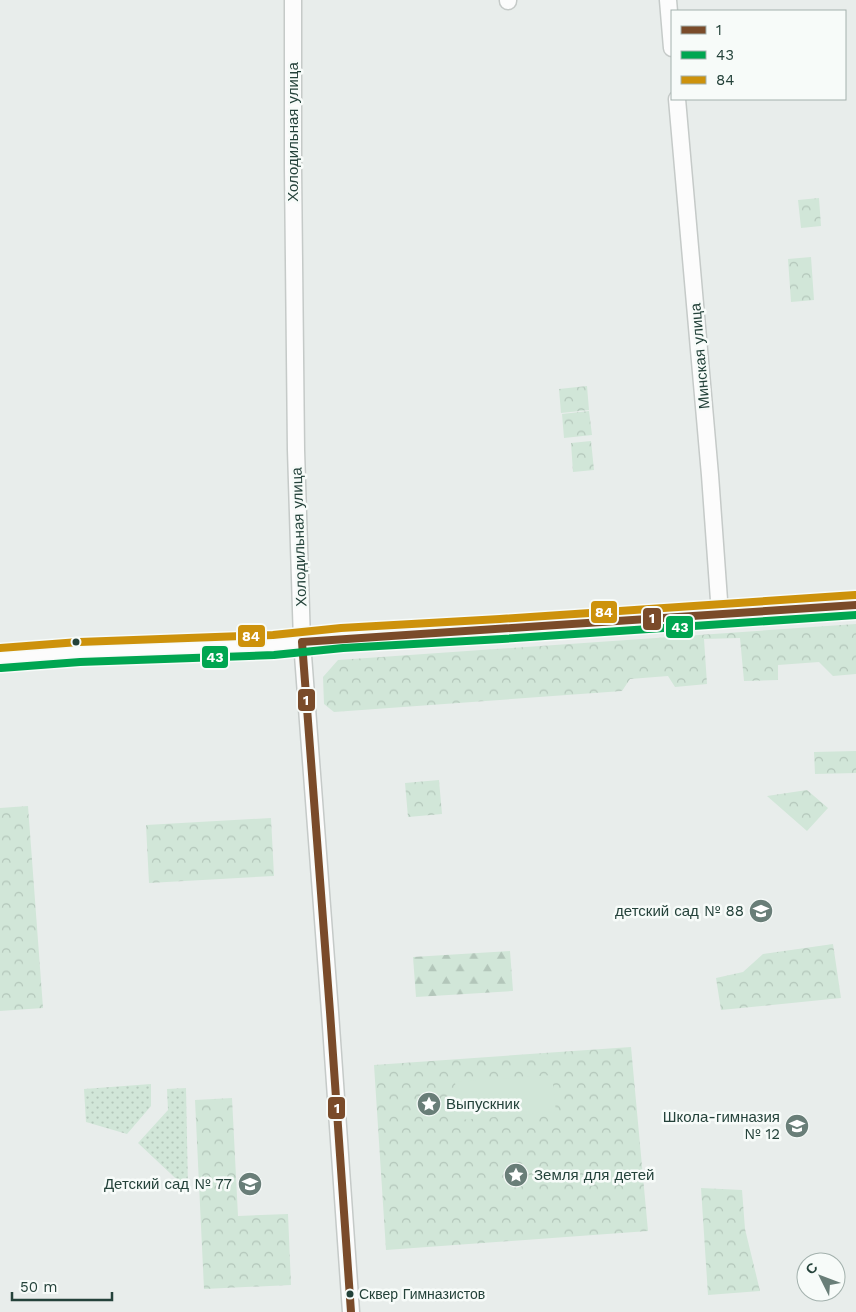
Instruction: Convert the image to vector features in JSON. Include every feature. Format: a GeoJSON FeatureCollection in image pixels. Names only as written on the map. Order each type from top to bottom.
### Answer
{"type":"FeatureCollection","features":[{"type":"Feature","properties":{"kind":"street","name":"Холодильная улица"},"geometry":{"type":"LineString","coordinates":[[293,0],[296,450],[302,642],[330,1003],[351,1312]]}},
{"type":"Feature","properties":{"kind":"street"},"geometry":{"type":"LineString","coordinates":[[668,0],[671,36]]}},
{"type":"Feature","properties":{"kind":"street","name":"Минская улица"},"geometry":{"type":"LineString","coordinates":[[677,100],[708,448],[720,614]]}},
{"type":"Feature","properties":{"kind":"street"},"geometry":{"type":"LineString","coordinates":[[0,658],[79,652],[274,645],[856,606]]}},
{"type":"Feature","properties":{"kind":"green space"},"geometry":{"type":"Polygon","coordinates":[[[819,198],[821,226],[801,228],[798,200],[819,198]]]}},
{"type":"Feature","properties":{"kind":"green space"},"geometry":{"type":"Polygon","coordinates":[[[811,257],[814,300],[791,302],[788,259],[811,257]]]}},
{"type":"Feature","properties":{"kind":"green space"},"geometry":{"type":"Polygon","coordinates":[[[587,386],[589,410],[561,413],[559,389],[587,386]]]}},
{"type":"Feature","properties":{"kind":"green space"},"geometry":{"type":"Polygon","coordinates":[[[589,411],[592,435],[564,438],[562,414],[589,411]]]}},
{"type":"Feature","properties":{"kind":"green space"},"geometry":{"type":"Polygon","coordinates":[[[591,441],[594,470],[573,472],[571,443],[591,441]]]}},
{"type":"Feature","properties":{"kind":"green space"},"geometry":{"type":"Polygon","coordinates":[[[856,624],[856,674],[833,676],[819,662],[778,665],[778,680],[744,681],[740,638],[704,639],[707,684],[675,687],[668,676],[630,679],[622,691],[334,712],[324,704],[323,677],[338,660],[856,624]]]}},
{"type":"Feature","properties":{"kind":"green space"},"geometry":{"type":"Polygon","coordinates":[[[856,751],[856,773],[815,774],[814,752],[856,751]]]}},
{"type":"Feature","properties":{"kind":"green space"},"geometry":{"type":"Polygon","coordinates":[[[439,780],[442,814],[408,817],[405,783],[439,780]]]}},
{"type":"Feature","properties":{"kind":"green space"},"geometry":{"type":"Polygon","coordinates":[[[807,790],[828,808],[807,831],[767,796],[807,790]]]}},
{"type":"Feature","properties":{"kind":"green space"},"geometry":{"type":"Polygon","coordinates":[[[28,806],[43,1008],[0,1011],[0,808],[28,806]]]}},
{"type":"Feature","properties":{"kind":"green space"},"geometry":{"type":"Polygon","coordinates":[[[271,818],[274,876],[149,883],[146,825],[271,818]]]}},
{"type":"Feature","properties":{"kind":"green space"},"geometry":{"type":"Polygon","coordinates":[[[833,944],[841,998],[721,1010],[716,978],[743,972],[763,954],[833,944]]]}},
{"type":"Feature","properties":{"kind":"green space"},"geometry":{"type":"Polygon","coordinates":[[[510,951],[513,991],[416,997],[413,957],[510,951]]]}},
{"type":"Feature","properties":{"kind":"green space","name":"Сквер Гимназистов"},"geometry":{"type":"Polygon","coordinates":[[[631,1047],[648,1231],[386,1250],[374,1065],[631,1047]]]}},
{"type":"Feature","properties":{"kind":"green space"},"geometry":{"type":"Polygon","coordinates":[[[552,1075],[556,1112],[459,1120],[455,1082],[552,1075]]]}},
{"type":"Feature","properties":{"kind":"green space"},"geometry":{"type":"Polygon","coordinates":[[[151,1084],[151,1106],[127,1134],[86,1122],[84,1089],[151,1084]]]}},
{"type":"Feature","properties":{"kind":"green space"},"geometry":{"type":"Polygon","coordinates":[[[186,1088],[188,1190],[138,1143],[168,1110],[167,1089],[186,1088]]]}},
{"type":"Feature","properties":{"kind":"green space"},"geometry":{"type":"Polygon","coordinates":[[[232,1098],[238,1216],[288,1214],[291,1285],[204,1289],[195,1100],[232,1098]]]}},
{"type":"Feature","properties":{"kind":"green space"},"geometry":{"type":"Polygon","coordinates":[[[701,1188],[742,1190],[745,1229],[760,1291],[708,1295],[701,1188]]]}},
{"type":"Feature","properties":{"kind":"transit line","name":"84"},"geometry":{"type":"LineString","coordinates":[[0,648],[79,642],[273,635],[341,628],[855,595]]}},
{"type":"Feature","properties":{"kind":"transit line","name":"1"},"geometry":{"type":"LineString","coordinates":[[351,1312],[302,642],[856,605]]}},
{"type":"Feature","properties":{"kind":"transit line","name":"43"},"geometry":{"type":"LineString","coordinates":[[1,668],[80,662],[274,655],[343,648],[856,615]]}},
{"type":"Feature","properties":{"kind":"place","name":"детский сад № 88"},"geometry":{"type":"Point","coordinates":[761,911]}},
{"type":"Feature","properties":{"kind":"place","name":"Выпускник"},"geometry":{"type":"Point","coordinates":[429,1104]}},
{"type":"Feature","properties":{"kind":"place","name":"Школа-гимназия № 12"},"geometry":{"type":"Point","coordinates":[797,1126]}},
{"type":"Feature","properties":{"kind":"place","name":"Земля для детей"},"geometry":{"type":"Point","coordinates":[516,1175]}},
{"type":"Feature","properties":{"kind":"place","name":"Детский сад № 77"},"geometry":{"type":"Point","coordinates":[250,1184]}},
{"type":"Feature","properties":{"kind":"place","name":"Сквер Гимназистов"},"geometry":{"type":"Point","coordinates":[350,1294]}}]}
